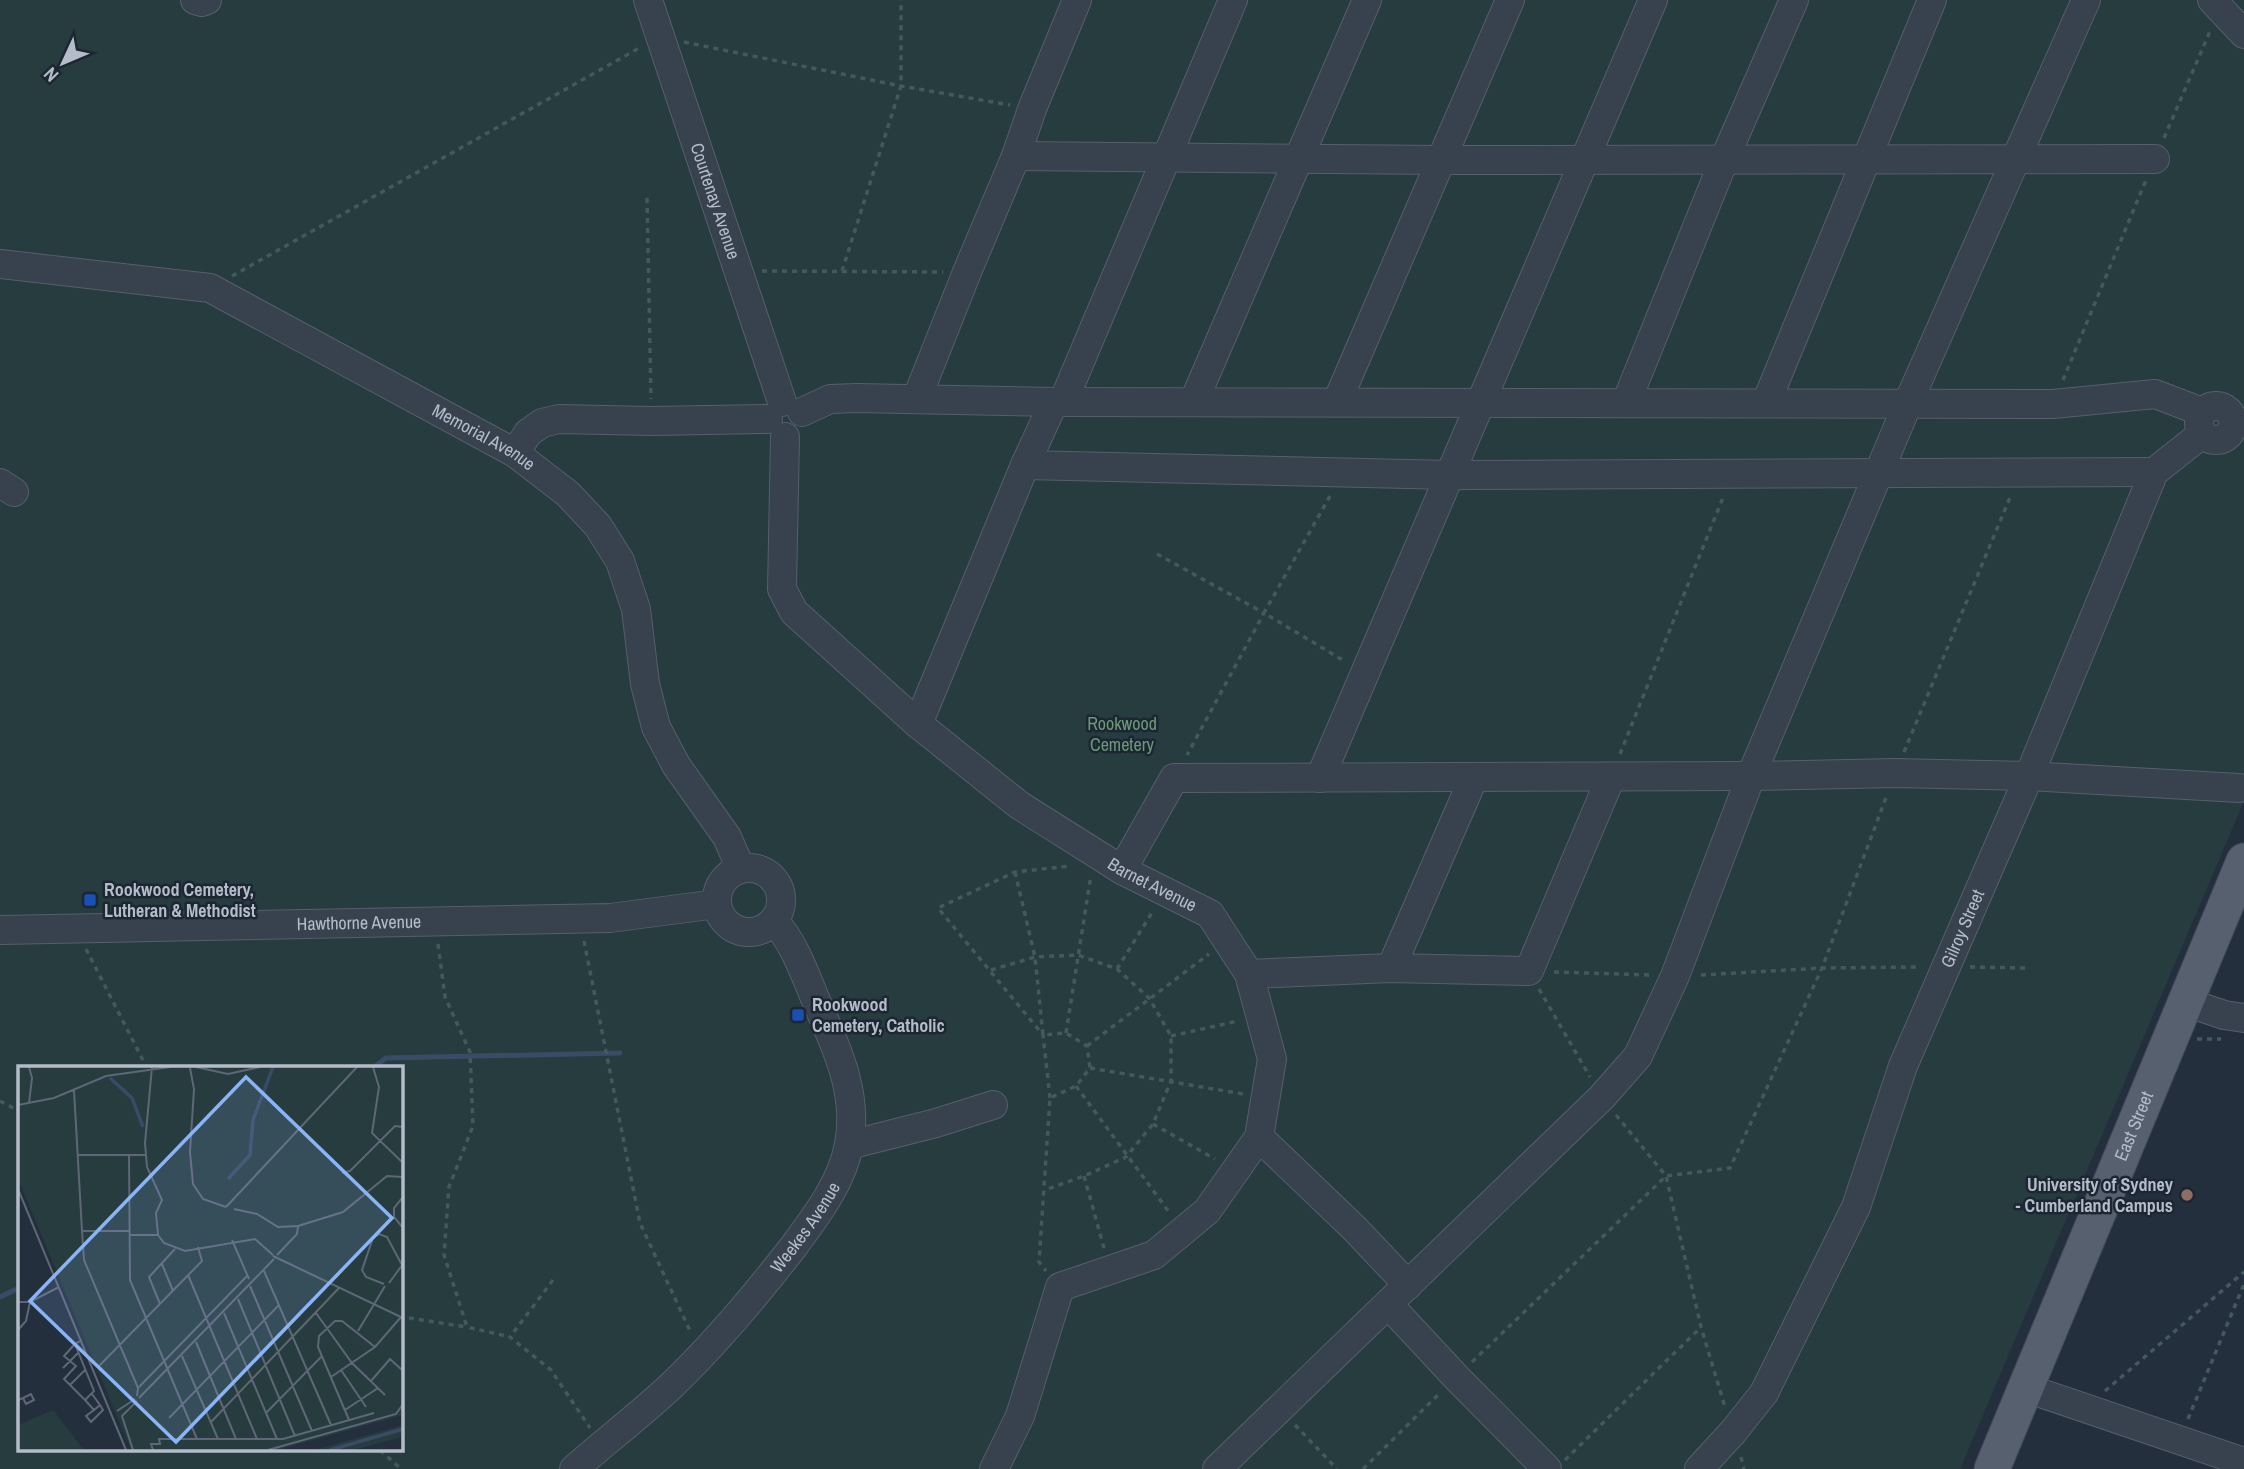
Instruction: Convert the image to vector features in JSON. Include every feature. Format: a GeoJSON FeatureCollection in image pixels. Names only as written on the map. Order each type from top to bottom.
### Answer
{"type":"FeatureCollection","features":[{"type":"Feature","properties":{"kind":"main road","name":"East Street"},"geometry":{"type":"LineString","coordinates":[[1993,1469],[2244,861]]}},
{"type":"Feature","properties":{"kind":"street"},"geometry":{"type":"LineString","coordinates":[[195,0],[207,0]]}},
{"type":"Feature","properties":{"kind":"street","name":"Courtenay Avenue"},"geometry":{"type":"LineString","coordinates":[[648,0],[784,418]]}},
{"type":"Feature","properties":{"kind":"street"},"geometry":{"type":"LineString","coordinates":[[916,398],[1077,0]]}},
{"type":"Feature","properties":{"kind":"street"},"geometry":{"type":"LineString","coordinates":[[918,724],[1024,465],[1059,402],[1233,0]]}},
{"type":"Feature","properties":{"kind":"street"},"geometry":{"type":"LineString","coordinates":[[1194,401],[1367,0]]}},
{"type":"Feature","properties":{"kind":"street"},"geometry":{"type":"LineString","coordinates":[[1337,402],[1510,0]]}},
{"type":"Feature","properties":{"kind":"street"},"geometry":{"type":"LineString","coordinates":[[1320,778],[1653,0]]}},
{"type":"Feature","properties":{"kind":"street"},"geometry":{"type":"LineString","coordinates":[[1626,402],[1724,160],[1794,0]]}},
{"type":"Feature","properties":{"kind":"street"},"geometry":{"type":"LineString","coordinates":[[1766,403],[1932,0]]}},
{"type":"Feature","properties":{"kind":"street"},"geometry":{"type":"LineString","coordinates":[[1217,1469],[1602,1097],[1638,1056],[1675,976],[1751,776],[1908,403],[2086,0]]}},
{"type":"Feature","properties":{"kind":"street"},"geometry":{"type":"LineString","coordinates":[[2219,3],[2244,34]]}},
{"type":"Feature","properties":{"kind":"street"},"geometry":{"type":"LineString","coordinates":[[1016,156],[1443,160],[2155,159]]}},
{"type":"Feature","properties":{"kind":"street","name":"Memorial Avenue"},"geometry":{"type":"LineString","coordinates":[[0,264],[210,288],[515,453],[568,494],[598,526],[615,551],[626,575],[636,609],[645,684],[656,727],[676,765],[727,837],[741,869]]}},
{"type":"Feature","properties":{"kind":"street"},"geometry":{"type":"LineString","coordinates":[[515,453],[528,433],[549,421],[784,418],[830,399],[2053,404],[2155,394],[2192,408],[2225,425]]}},
{"type":"Feature","properties":{"kind":"street","name":"Barnet Avenue"},"geometry":{"type":"LineString","coordinates":[[784,418],[782,589],[794,612],[918,724],[1019,805],[1122,870],[1210,914],[1249,974],[1272,1059],[1259,1137],[1207,1211],[1154,1255],[1060,1287]]}},
{"type":"Feature","properties":{"kind":"street","name":"Gilroy Street"},"geometry":{"type":"LineString","coordinates":[[1699,1469],[1764,1393],[1856,1208],[1903,1066],[2029,776],[2154,472],[2225,425]]}},
{"type":"Feature","properties":{"kind":"street"},"geometry":{"type":"LineString","coordinates":[[1024,465],[1450,475],[2154,472]]}},
{"type":"Feature","properties":{"kind":"street"},"geometry":{"type":"LineString","coordinates":[[1122,870],[1174,778],[1895,774],[2029,776],[2239,788]]}},
{"type":"Feature","properties":{"kind":"street"},"geometry":{"type":"LineString","coordinates":[[1391,968],[1474,777]]}},
{"type":"Feature","properties":{"kind":"street"},"geometry":{"type":"LineString","coordinates":[[1249,974],[1391,968],[1529,971],[1611,777]]}},
{"type":"Feature","properties":{"kind":"street"},"geometry":{"type":"LineString","coordinates":[[741,869],[764,872],[780,891],[780,907],[774,921],[760,930],[744,932],[729,925],[717,905],[722,882],[741,869]]}},
{"type":"Feature","properties":{"kind":"street","name":"Hawthorne Avenue"},"geometry":{"type":"LineString","coordinates":[[0,930],[610,918],[717,905]]}},
{"type":"Feature","properties":{"kind":"street","name":"Weekes Avenue"},"geometry":{"type":"LineString","coordinates":[[574,1469],[669,1388],[702,1355],[766,1282],[836,1182],[849,1145],[851,1107],[843,1066],[801,967],[786,937],[774,921]]}},
{"type":"Feature","properties":{"kind":"street"},"geometry":{"type":"LineString","coordinates":[[2186,1002],[2224,1015],[2238,1028]]}},
{"type":"Feature","properties":{"kind":"street"},"geometry":{"type":"LineString","coordinates":[[849,1145],[993,1105]]}},
{"type":"Feature","properties":{"kind":"street"},"geometry":{"type":"LineString","coordinates":[[1259,1137],[1356,1228],[1408,1286]]}},
{"type":"Feature","properties":{"kind":"street"},"geometry":{"type":"LineString","coordinates":[[995,1469],[1020,1416],[1060,1287]]}},
{"type":"Feature","properties":{"kind":"street"},"geometry":{"type":"LineString","coordinates":[[1388,1304],[1547,1469]]}},
{"type":"Feature","properties":{"kind":"street"},"geometry":{"type":"LineString","coordinates":[[2026,1388],[2244,1462]]}},
{"type":"Feature","properties":{"kind":"path"},"geometry":{"type":"LineString","coordinates":[[842,271],[901,86],[901,0]]}},
{"type":"Feature","properties":{"kind":"path"},"geometry":{"type":"LineString","coordinates":[[2053,404],[2219,3]]}},
{"type":"Feature","properties":{"kind":"path"},"geometry":{"type":"LineString","coordinates":[[210,288],[660,37],[901,86],[1032,109]]}},
{"type":"Feature","properties":{"kind":"path"},"geometry":{"type":"LineString","coordinates":[[647,198],[651,421]]}},
{"type":"Feature","properties":{"kind":"path"},"geometry":{"type":"LineString","coordinates":[[738,271],[967,272]]}},
{"type":"Feature","properties":{"kind":"path"},"geometry":{"type":"LineString","coordinates":[[1363,1469],[1666,1176],[1730,1168],[1822,968],[1895,774],[2021,471]]}},
{"type":"Feature","properties":{"kind":"path"},"geometry":{"type":"LineString","coordinates":[[1174,778],[1343,472]]}},
{"type":"Feature","properties":{"kind":"path"},"geometry":{"type":"LineString","coordinates":[[1611,777],[1733,473]]}},
{"type":"Feature","properties":{"kind":"path"},"geometry":{"type":"LineString","coordinates":[[1157,554],[1365,673]]}},
{"type":"Feature","properties":{"kind":"path"},"geometry":{"type":"LineString","coordinates":[[1043,1035],[938,908],[1015,872],[1083,864]]}},
{"type":"Feature","properties":{"kind":"path"},"geometry":{"type":"LineString","coordinates":[[1066,1033],[1092,866],[1122,870]]}},
{"type":"Feature","properties":{"kind":"path"},"geometry":{"type":"LineString","coordinates":[[1015,872],[1035,957],[1050,1098],[1039,1262],[1060,1287]]}},
{"type":"Feature","properties":{"kind":"path"},"geometry":{"type":"LineString","coordinates":[[1117,970],[1165,892]]}},
{"type":"Feature","properties":{"kind":"path"},"geometry":{"type":"LineString","coordinates":[[580,918],[640,1223],[702,1355]]}},
{"type":"Feature","properties":{"kind":"path"},"geometry":{"type":"LineString","coordinates":[[436,921],[445,997],[470,1052],[474,1126],[449,1187],[444,1255],[467,1327]]}},
{"type":"Feature","properties":{"kind":"path"},"geometry":{"type":"LineString","coordinates":[[76,929],[146,1066]]}},
{"type":"Feature","properties":{"kind":"path"},"geometry":{"type":"LineString","coordinates":[[1087,1046],[1227,941]]}},
{"type":"Feature","properties":{"kind":"path"},"geometry":{"type":"LineString","coordinates":[[991,970],[1035,957],[1078,955],[1117,970],[1149,998],[1171,1036],[1171,1081],[1153,1124],[1126,1157],[1045,1190]]}},
{"type":"Feature","properties":{"kind":"path"},"geometry":{"type":"LineString","coordinates":[[1529,971],[1675,976],[1822,968],[2026,968]]}},
{"type":"Feature","properties":{"kind":"path"},"geometry":{"type":"LineString","coordinates":[[1529,971],[1602,1097],[1666,1176],[1702,1327],[1744,1469]]}},
{"type":"Feature","properties":{"kind":"path"},"geometry":{"type":"LineString","coordinates":[[1171,1036],[1261,1016]]}},
{"type":"Feature","properties":{"kind":"path"},"geometry":{"type":"LineString","coordinates":[[2170,1040],[2238,1028]]}},
{"type":"Feature","properties":{"kind":"path"},"geometry":{"type":"LineString","coordinates":[[1043,1035],[1066,1033],[1087,1046]]}},
{"type":"Feature","properties":{"kind":"path"},"geometry":{"type":"LineString","coordinates":[[1050,1098],[1076,1087],[1090,1068],[1087,1046]]}},
{"type":"Feature","properties":{"kind":"path"},"geometry":{"type":"LineString","coordinates":[[1090,1068],[1266,1098]]}},
{"type":"Feature","properties":{"kind":"path"},"geometry":{"type":"LineString","coordinates":[[1076,1087],[1183,1231]]}},
{"type":"Feature","properties":{"kind":"path"},"geometry":{"type":"LineString","coordinates":[[0,1101],[18,1110]]}},
{"type":"Feature","properties":{"kind":"path"},"geometry":{"type":"LineString","coordinates":[[1153,1124],[1236,1171]]}},
{"type":"Feature","properties":{"kind":"path"},"geometry":{"type":"LineString","coordinates":[[1084,1176],[1110,1270]]}},
{"type":"Feature","properties":{"kind":"path"},"geometry":{"type":"LineString","coordinates":[[2085,1408],[2244,1272]]}},
{"type":"Feature","properties":{"kind":"path"},"geometry":{"type":"LineString","coordinates":[[510,1337],[553,1280]]}},
{"type":"Feature","properties":{"kind":"path"},"geometry":{"type":"LineString","coordinates":[[2179,1440],[2244,1284]]}},
{"type":"Feature","properties":{"kind":"path"},"geometry":{"type":"LineString","coordinates":[[409,1318],[510,1337],[551,1370],[601,1445]]}},
{"type":"Feature","properties":{"kind":"path"},"geometry":{"type":"LineString","coordinates":[[1556,1469],[1702,1327]]}},
{"type":"Feature","properties":{"kind":"path"},"geometry":{"type":"LineString","coordinates":[[1280,1409],[1337,1469]]}},
{"type":"Feature","properties":{"kind":"path"},"geometry":{"type":"LineString","coordinates":[[382,1452],[401,1469]]}},
{"type":"Feature","properties":{"kind":"green space","name":"Rookwood Cemetery"},"geometry":{"type":"Polygon","coordinates":[[[0,0],[2244,0],[2244,801],[1960,1469],[0,1469],[0,0]]]}},
{"type":"Feature","properties":{"kind":"waterway"},"geometry":{"type":"LineString","coordinates":[[376,1066],[386,1058],[620,1053]]}},
{"type":"Feature","properties":{"kind":"waterway"},"geometry":{"type":"LineString","coordinates":[[0,1297],[18,1288]]}},
{"type":"Feature","properties":{"kind":"place","name":"Rookwood Cemetery, Lutheran & Methodist"},"geometry":{"type":"Point","coordinates":[90,900]}},
{"type":"Feature","properties":{"kind":"place","name":"Rookwood Cemetery, Catholic"},"geometry":{"type":"Point","coordinates":[798,1015]}},
{"type":"Feature","properties":{"kind":"place","name":"University of Sydney - Cumberland Campus"},"geometry":{"type":"Point","coordinates":[2187,1195]}}]}
